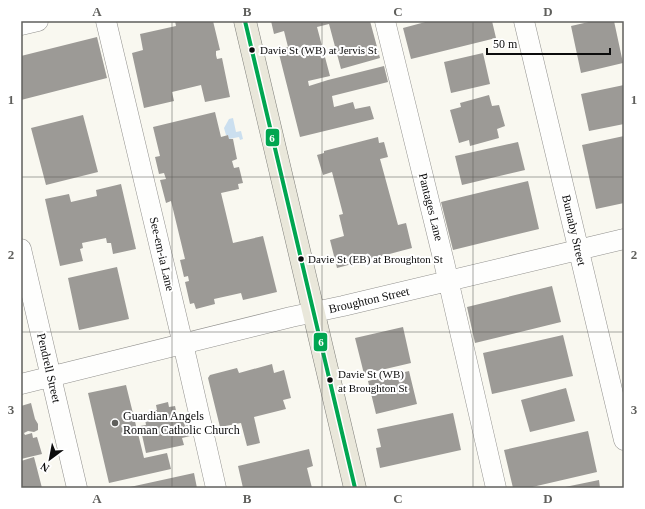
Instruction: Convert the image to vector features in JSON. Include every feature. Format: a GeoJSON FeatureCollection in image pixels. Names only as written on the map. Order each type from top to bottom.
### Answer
{"type":"FeatureCollection","features":[{"type":"Feature","properties":{"kind":"main road"},"geometry":{"type":"LineString","coordinates":[[245,21],[355,488]]}},
{"type":"Feature","properties":{"kind":"street"},"geometry":{"type":"LineString","coordinates":[[21,25],[38,21]]}},
{"type":"Feature","properties":{"kind":"street","name":"See-em-ia Lane"},"geometry":{"type":"LineString","coordinates":[[106,21],[216,488]]}},
{"type":"Feature","properties":{"kind":"street","name":"Pantages Lane"},"geometry":{"type":"LineString","coordinates":[[385,21],[496,488]]}},
{"type":"Feature","properties":{"kind":"street","name":"Burnaby Street"},"geometry":{"type":"LineString","coordinates":[[524,21],[624,440]]}},
{"type":"Feature","properties":{"kind":"street","name":"Broughton Street"},"geometry":{"type":"LineString","coordinates":[[21,384],[624,238]]}},
{"type":"Feature","properties":{"kind":"street","name":"Pendrell Street"},"geometry":{"type":"LineString","coordinates":[[21,249],[77,488]]}},
{"type":"Feature","properties":{"kind":"water"},"geometry":{"type":"Polygon","coordinates":[[[233,118],[236,132],[241,131],[243,139],[240,140],[239,137],[229,139],[228,135],[226,135],[224,128],[229,119],[233,118]]]}},
{"type":"Feature","properties":{"kind":"building"},"geometry":{"type":"Polygon","coordinates":[[[175,21],[213,21],[220,50],[216,51],[216,55],[217,59],[222,58],[230,97],[205,102],[201,85],[172,92],[174,101],[144,108],[132,53],[143,50],[140,34],[176,26],[175,21]]]}},
{"type":"Feature","properties":{"kind":"building"},"geometry":{"type":"Polygon","coordinates":[[[271,21],[370,21],[380,58],[341,69],[329,24],[317,27],[330,76],[308,81],[309,86],[384,66],[388,82],[332,96],[334,107],[353,102],[355,109],[370,106],[374,119],[300,137],[278,50],[288,47],[284,31],[274,34],[271,21]]]}},
{"type":"Feature","properties":{"kind":"building"},"geometry":{"type":"Polygon","coordinates":[[[429,21],[492,21],[496,38],[411,59],[403,28],[429,21]]]}},
{"type":"Feature","properties":{"kind":"building"},"geometry":{"type":"Polygon","coordinates":[[[593,21],[614,21],[623,63],[581,73],[571,26],[593,21]]]}},
{"type":"Feature","properties":{"kind":"building"},"geometry":{"type":"Polygon","coordinates":[[[97,37],[107,78],[21,100],[21,56],[97,37]]]}},
{"type":"Feature","properties":{"kind":"building"},"geometry":{"type":"Polygon","coordinates":[[[483,53],[490,84],[451,93],[444,62],[483,53]]]}},
{"type":"Feature","properties":{"kind":"building"},"geometry":{"type":"Polygon","coordinates":[[[624,85],[624,124],[589,131],[581,94],[624,85]]]}},
{"type":"Feature","properties":{"kind":"building"},"geometry":{"type":"Polygon","coordinates":[[[489,95],[492,106],[499,105],[505,126],[497,129],[499,138],[470,146],[469,140],[459,143],[450,110],[461,107],[460,103],[489,95]]]}},
{"type":"Feature","properties":{"kind":"building"},"geometry":{"type":"Polygon","coordinates":[[[215,112],[221,137],[228,135],[229,139],[233,139],[237,159],[232,161],[234,168],[239,167],[243,183],[238,184],[239,189],[221,193],[233,243],[263,236],[277,292],[243,300],[241,293],[214,299],[215,304],[196,309],[194,303],[190,304],[185,282],[189,281],[188,276],[184,277],[180,260],[185,259],[171,201],[166,203],[160,180],[166,179],[164,173],[159,174],[155,157],[160,156],[153,127],[215,112]]]}},
{"type":"Feature","properties":{"kind":"building"},"geometry":{"type":"Polygon","coordinates":[[[83,115],[98,172],[46,185],[31,128],[83,115]]]}},
{"type":"Feature","properties":{"kind":"building"},"geometry":{"type":"Polygon","coordinates":[[[624,136],[624,203],[596,209],[582,145],[624,136]]]}},
{"type":"Feature","properties":{"kind":"building"},"geometry":{"type":"Polygon","coordinates":[[[378,137],[379,143],[384,142],[388,157],[380,159],[398,225],[406,223],[412,248],[337,268],[330,240],[344,236],[339,215],[343,214],[332,172],[323,175],[317,155],[324,153],[324,151],[378,137]]]}},
{"type":"Feature","properties":{"kind":"building"},"geometry":{"type":"Polygon","coordinates":[[[518,142],[525,170],[462,185],[455,156],[518,142]]]}},
{"type":"Feature","properties":{"kind":"building"},"geometry":{"type":"Polygon","coordinates":[[[528,181],[539,229],[453,250],[441,202],[528,181]]]}},
{"type":"Feature","properties":{"kind":"building"},"geometry":{"type":"Polygon","coordinates":[[[121,184],[136,249],[113,254],[111,243],[107,243],[106,238],[82,243],[83,248],[80,249],[83,261],[60,266],[45,199],[69,194],[71,202],[97,196],[96,190],[121,184]]]}},
{"type":"Feature","properties":{"kind":"building"},"geometry":{"type":"Polygon","coordinates":[[[117,267],[129,319],[79,330],[68,278],[117,267]]]}},
{"type":"Feature","properties":{"kind":"building"},"geometry":{"type":"Polygon","coordinates":[[[552,286],[561,322],[475,343],[467,307],[552,286]]]}},
{"type":"Feature","properties":{"kind":"building"},"geometry":{"type":"Polygon","coordinates":[[[403,327],[411,363],[364,374],[355,338],[403,327]]]}},
{"type":"Feature","properties":{"kind":"building"},"geometry":{"type":"Polygon","coordinates":[[[563,335],[573,376],[492,394],[483,353],[563,335]]]}},
{"type":"Feature","properties":{"kind":"building"},"geometry":{"type":"Polygon","coordinates":[[[272,364],[274,373],[284,370],[291,398],[283,400],[286,409],[254,417],[260,443],[247,446],[241,423],[220,427],[208,378],[210,375],[237,368],[239,373],[272,364]]]}},
{"type":"Feature","properties":{"kind":"building"},"geometry":{"type":"Polygon","coordinates":[[[409,371],[417,404],[376,414],[368,381],[409,371]]]}},
{"type":"Feature","properties":{"kind":"building","name":"Guardian Angels Roman Catholic Church"},"geometry":{"type":"Polygon","coordinates":[[[126,385],[144,458],[167,453],[171,469],[109,483],[88,393],[126,385]]]}},
{"type":"Feature","properties":{"kind":"building"},"geometry":{"type":"Polygon","coordinates":[[[566,388],[575,421],[530,432],[521,400],[566,388]]]}},
{"type":"Feature","properties":{"kind":"building"},"geometry":{"type":"Polygon","coordinates":[[[168,402],[169,407],[175,406],[177,415],[182,414],[185,426],[188,425],[190,436],[182,438],[184,445],[146,453],[140,426],[146,425],[144,413],[157,410],[156,405],[168,402]]]}},
{"type":"Feature","properties":{"kind":"building"},"geometry":{"type":"Polygon","coordinates":[[[31,403],[35,419],[38,424],[38,430],[24,433],[25,435],[32,433],[33,438],[37,437],[42,454],[21,459],[21,406],[31,403]]]}},
{"type":"Feature","properties":{"kind":"building"},"geometry":{"type":"Polygon","coordinates":[[[453,413],[461,450],[380,468],[376,448],[381,447],[377,429],[453,413]]]}},
{"type":"Feature","properties":{"kind":"building"},"geometry":{"type":"Polygon","coordinates":[[[588,431],[597,472],[528,488],[513,488],[504,450],[588,431]]]}},
{"type":"Feature","properties":{"kind":"building"},"geometry":{"type":"Polygon","coordinates":[[[309,449],[313,466],[307,468],[312,488],[243,488],[238,466],[309,449]]]}},
{"type":"Feature","properties":{"kind":"building"},"geometry":{"type":"Polygon","coordinates":[[[34,457],[42,488],[21,488],[21,461],[34,457]]]}},
{"type":"Feature","properties":{"kind":"building"},"geometry":{"type":"Polygon","coordinates":[[[194,473],[197,488],[130,488],[130,487],[194,473]]]}},
{"type":"Feature","properties":{"kind":"building"},"geometry":{"type":"Polygon","coordinates":[[[599,480],[600,488],[565,488],[565,487],[599,480]]]}},
{"type":"Feature","properties":{"kind":"transit line","name":"6"},"geometry":{"type":"LineString","coordinates":[[245,21],[355,488]]}},
{"type":"Feature","properties":{"kind":"place","name":"Davie St (WB) at Jervis St"},"geometry":{"type":"Point","coordinates":[252,50]}},
{"type":"Feature","properties":{"kind":"place","name":"Davie St (EB) at Broughton St"},"geometry":{"type":"Point","coordinates":[301,259]}},
{"type":"Feature","properties":{"kind":"place","name":"Davie St (WB) at Broughton St"},"geometry":{"type":"Point","coordinates":[330,380]}},
{"type":"Feature","properties":{"kind":"place","name":"Guardian Angels Roman Catholic Church"},"geometry":{"type":"Point","coordinates":[115,423]}}]}
